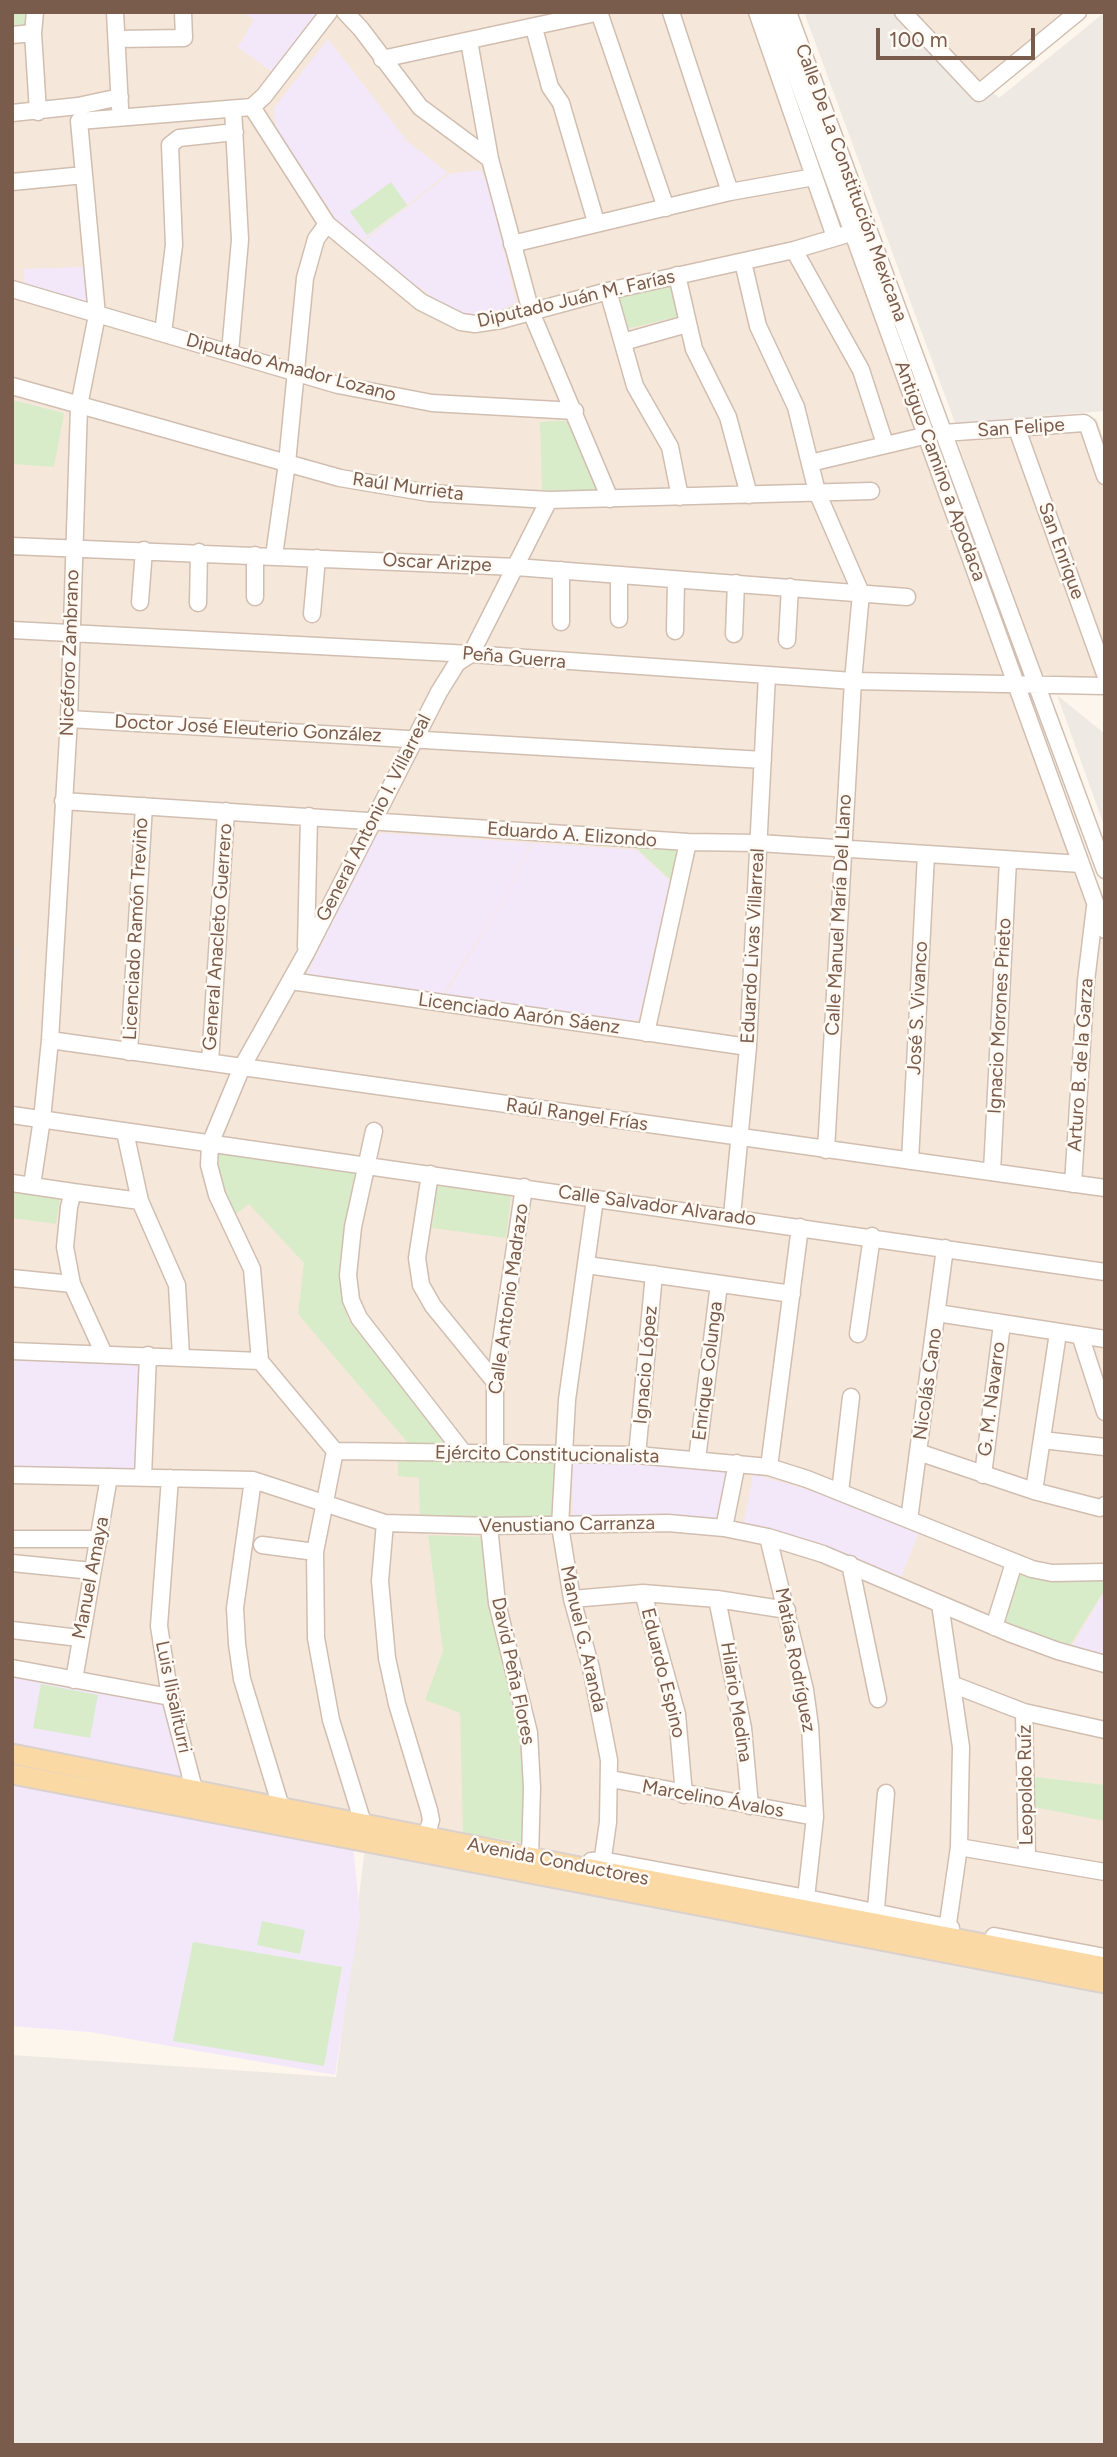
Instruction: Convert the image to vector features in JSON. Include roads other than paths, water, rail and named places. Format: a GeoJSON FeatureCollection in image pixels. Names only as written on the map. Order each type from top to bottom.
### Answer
{"type":"FeatureCollection","features":[{"type":"Feature","properties":{"kind":"main road","name":"Avenida Conductores"},"geometry":{"type":"LineString","coordinates":[[12,1754],[363,1823],[425,1843],[1105,1983]]}},
{"type":"Feature","properties":{"kind":"main road","name":"Avenida Conductores"},"geometry":{"type":"LineString","coordinates":[[12,1774],[425,1843],[530,1857],[575,1867],[601,1866],[875,1917],[1105,1967]]}},
{"type":"Feature","properties":{"kind":"street"},"geometry":{"type":"LineString","coordinates":[[35,12],[33,33],[38,112]]}},
{"type":"Feature","properties":{"kind":"street"},"geometry":{"type":"LineString","coordinates":[[115,12],[120,116],[252,107],[264,96],[330,12]]}},
{"type":"Feature","properties":{"kind":"street"},"geometry":{"type":"LineString","coordinates":[[117,39],[184,38],[183,12]]}},
{"type":"Feature","properties":{"kind":"street"},"geometry":{"type":"LineString","coordinates":[[345,12],[361,20],[382,59],[420,107],[490,159]]}},
{"type":"Feature","properties":{"kind":"street"},"geometry":{"type":"LineString","coordinates":[[382,59],[600,12],[666,208]]}},
{"type":"Feature","properties":{"kind":"street"},"geometry":{"type":"LineString","coordinates":[[671,12],[730,192]]}},
{"type":"Feature","properties":{"kind":"street"},"geometry":{"type":"LineString","coordinates":[[757,12],[835,237]]}},
{"type":"Feature","properties":{"kind":"street","name":"Antiguo Camino a Apodaca"},"geometry":{"type":"LineString","coordinates":[[773,12],[859,230],[935,434],[1016,685],[1105,930]]}},
{"type":"Feature","properties":{"kind":"street","name":"Calle De La Constitución Mexicana"},"geometry":{"type":"LineString","coordinates":[[788,12],[859,230]]}},
{"type":"Feature","properties":{"kind":"street"},"geometry":{"type":"LineString","coordinates":[[903,12],[979,93],[1078,12]]}},
{"type":"Feature","properties":{"kind":"street"},"geometry":{"type":"LineString","coordinates":[[534,28],[550,87],[561,103],[596,222]]}},
{"type":"Feature","properties":{"kind":"street"},"geometry":{"type":"LineString","coordinates":[[12,35],[33,33]]}},
{"type":"Feature","properties":{"kind":"street"},"geometry":{"type":"LineString","coordinates":[[469,41],[490,159],[531,312],[610,499]]}},
{"type":"Feature","properties":{"kind":"street"},"geometry":{"type":"LineString","coordinates":[[12,113],[38,112],[120,97]]}},
{"type":"Feature","properties":{"kind":"street","name":"Diputado Juán M. Farías"},"geometry":{"type":"LineString","coordinates":[[252,107],[327,225],[421,302],[441,314],[475,324],[794,250],[859,230]]}},
{"type":"Feature","properties":{"kind":"street"},"geometry":{"type":"LineString","coordinates":[[230,352],[240,240],[233,109]]}},
{"type":"Feature","properties":{"kind":"street","name":"Nicéforo Zambrano"},"geometry":{"type":"LineString","coordinates":[[32,1185],[50,1040],[69,719],[79,406],[97,315],[79,121],[120,116]]}},
{"type":"Feature","properties":{"kind":"street"},"geometry":{"type":"LineString","coordinates":[[163,333],[174,244],[169,156],[171,143],[178,138],[235,132]]}},
{"type":"Feature","properties":{"kind":"street"},"geometry":{"type":"LineString","coordinates":[[12,182],[84,175]]}},
{"type":"Feature","properties":{"kind":"street"},"geometry":{"type":"LineString","coordinates":[[512,244],[730,192],[814,177]]}},
{"type":"Feature","properties":{"kind":"street"},"geometry":{"type":"LineString","coordinates":[[274,556],[287,463],[306,270],[316,239],[327,225]]}},
{"type":"Feature","properties":{"kind":"street"},"geometry":{"type":"LineString","coordinates":[[794,250],[858,362],[885,444]]}},
{"type":"Feature","properties":{"kind":"street"},"geometry":{"type":"LineString","coordinates":[[743,262],[758,326],[791,390],[817,492],[861,593]]}},
{"type":"Feature","properties":{"kind":"street"},"geometry":{"type":"LineString","coordinates":[[677,275],[694,349],[737,442],[749,495]]}},
{"type":"Feature","properties":{"kind":"street","name":"Diputado Amador Lozano"},"geometry":{"type":"LineString","coordinates":[[12,289],[295,373],[432,403],[575,411]]}},
{"type":"Feature","properties":{"kind":"street"},"geometry":{"type":"LineString","coordinates":[[608,291],[635,386],[670,447],[680,497]]}},
{"type":"Feature","properties":{"kind":"street"},"geometry":{"type":"LineString","coordinates":[[623,342],[687,324]]}},
{"type":"Feature","properties":{"kind":"street","name":"Raúl Murrieta"},"geometry":{"type":"LineString","coordinates":[[12,386],[340,478],[429,493],[550,500],[871,491]]}},
{"type":"Feature","properties":{"kind":"street","name":"San Felipe"},"geometry":{"type":"LineString","coordinates":[[810,463],[935,434],[1084,423],[1088,426],[1105,476]]}},
{"type":"Feature","properties":{"kind":"street","name":"San Enrique"},"geometry":{"type":"LineString","coordinates":[[1017,429],[1105,674]]}},
{"type":"Feature","properties":{"kind":"street"},"geometry":{"type":"LineString","coordinates":[[935,434],[1036,684],[1105,870]]}},
{"type":"Feature","properties":{"kind":"street","name":"General Antonio I. Villarreal"},"geometry":{"type":"LineString","coordinates":[[210,1144],[242,1068],[306,953],[415,739],[453,668],[471,654],[550,500]]}},
{"type":"Feature","properties":{"kind":"street","name":"Oscar Arizpe"},"geometry":{"type":"LineString","coordinates":[[12,546],[74,546],[516,567],[907,597]]}},
{"type":"Feature","properties":{"kind":"street"},"geometry":{"type":"LineString","coordinates":[[140,602],[144,550]]}},
{"type":"Feature","properties":{"kind":"street"},"geometry":{"type":"LineString","coordinates":[[198,603],[199,552]]}},
{"type":"Feature","properties":{"kind":"street"},"geometry":{"type":"LineString","coordinates":[[255,555],[255,597]]}},
{"type":"Feature","properties":{"kind":"street"},"geometry":{"type":"LineString","coordinates":[[312,614],[317,558]]}},
{"type":"Feature","properties":{"kind":"street"},"geometry":{"type":"LineString","coordinates":[[561,570],[561,622]]}},
{"type":"Feature","properties":{"kind":"street"},"geometry":{"type":"LineString","coordinates":[[619,576],[619,619]]}},
{"type":"Feature","properties":{"kind":"street"},"geometry":{"type":"LineString","coordinates":[[675,631],[676,580]]}},
{"type":"Feature","properties":{"kind":"street"},"geometry":{"type":"LineString","coordinates":[[734,634],[736,583]]}},
{"type":"Feature","properties":{"kind":"street"},"geometry":{"type":"LineString","coordinates":[[787,640],[790,587]]}},
{"type":"Feature","properties":{"kind":"street","name":"Calle Manuel María Del Llano"},"geometry":{"type":"LineString","coordinates":[[825,1150],[853,681],[861,593]]}},
{"type":"Feature","properties":{"kind":"street","name":"Peña Guerra"},"geometry":{"type":"LineString","coordinates":[[12,630],[471,654],[853,681],[1105,686]]}},
{"type":"Feature","properties":{"kind":"street","name":"Eduardo Livas Villarreal"},"geometry":{"type":"LineString","coordinates":[[732,1216],[748,1047],[767,675]]}},
{"type":"Feature","properties":{"kind":"street","name":"Doctor José Eleuterio González"},"geometry":{"type":"LineString","coordinates":[[69,719],[763,760]]}},
{"type":"Feature","properties":{"kind":"street","name":"Eduardo A. Elizondo"},"geometry":{"type":"LineString","coordinates":[[63,801],[688,842],[759,843],[1081,864]]}},
{"type":"Feature","properties":{"kind":"street","name":"Licenciado Ramón Treviño"},"geometry":{"type":"LineString","coordinates":[[129,1052],[144,806]]}},
{"type":"Feature","properties":{"kind":"street","name":"General Anacleto Guerrero"},"geometry":{"type":"LineString","coordinates":[[210,1062],[226,811]]}},
{"type":"Feature","properties":{"kind":"street"},"geometry":{"type":"LineString","coordinates":[[306,953],[309,816]]}},
{"type":"Feature","properties":{"kind":"street"},"geometry":{"type":"LineString","coordinates":[[646,1032],[688,842]]}},
{"type":"Feature","properties":{"kind":"street","name":"José S. Vivanco"},"geometry":{"type":"LineString","coordinates":[[910,1161],[926,855]]}},
{"type":"Feature","properties":{"kind":"street","name":"Ignacio Morones Prieto"},"geometry":{"type":"LineString","coordinates":[[992,1171],[1008,860]]}},
{"type":"Feature","properties":{"kind":"street","name":"Arturo B. de la Garza"},"geometry":{"type":"LineString","coordinates":[[1073,1184],[1086,981],[1095,904]]}},
{"type":"Feature","properties":{"kind":"street","name":"Licenciado Aarón Sáenz"},"geometry":{"type":"LineString","coordinates":[[290,981],[748,1047]]}},
{"type":"Feature","properties":{"kind":"street","name":"Raúl Rangel Frías"},"geometry":{"type":"LineString","coordinates":[[50,1040],[1105,1188]]}},
{"type":"Feature","properties":{"kind":"street","name":"Calle Salvador Alvarado"},"geometry":{"type":"LineString","coordinates":[[12,1115],[872,1236],[1105,1272]]}},
{"type":"Feature","properties":{"kind":"street"},"geometry":{"type":"LineString","coordinates":[[374,1131],[349,1256],[351,1300],[359,1318],[463,1452]]}},
{"type":"Feature","properties":{"kind":"street"},"geometry":{"type":"LineString","coordinates":[[125,1132],[140,1201],[174,1277],[181,1356]]}},
{"type":"Feature","properties":{"kind":"street"},"geometry":{"type":"LineString","coordinates":[[210,1144],[209,1165],[217,1195],[252,1269],[260,1361],[335,1451],[315,1552],[314,1614],[331,1720],[363,1823]]}},
{"type":"Feature","properties":{"kind":"street"},"geometry":{"type":"LineString","coordinates":[[430,1174],[417,1258],[421,1285],[433,1306],[495,1382]]}},
{"type":"Feature","properties":{"kind":"street"},"geometry":{"type":"LineString","coordinates":[[12,1183],[140,1201]]}},
{"type":"Feature","properties":{"kind":"street","name":"Calle Antonio Madrazo"},"geometry":{"type":"LineString","coordinates":[[495,1453],[495,1382],[524,1187]]}},
{"type":"Feature","properties":{"kind":"street"},"geometry":{"type":"LineString","coordinates":[[73,1192],[66,1219],[65,1247],[72,1284],[104,1354]]}},
{"type":"Feature","properties":{"kind":"street","name":"Manuel G. Aranda"},"geometry":{"type":"LineString","coordinates":[[595,1199],[562,1453],[560,1526],[572,1599],[591,1668],[611,1779],[601,1866]]}},
{"type":"Feature","properties":{"kind":"street"},"geometry":{"type":"LineString","coordinates":[[769,1467],[800,1227]]}},
{"type":"Feature","properties":{"kind":"street"},"geometry":{"type":"LineString","coordinates":[[858,1334],[872,1236]]}},
{"type":"Feature","properties":{"kind":"street","name":"Nicolás Cano"},"geometry":{"type":"LineString","coordinates":[[909,1520],[945,1248]]}},
{"type":"Feature","properties":{"kind":"street"},"geometry":{"type":"LineString","coordinates":[[587,1265],[792,1294]]}},
{"type":"Feature","properties":{"kind":"street","name":"Ignacio López"},"geometry":{"type":"LineString","coordinates":[[637,1455],[654,1274]]}},
{"type":"Feature","properties":{"kind":"street"},"geometry":{"type":"LineString","coordinates":[[12,1278],[72,1284]]}},
{"type":"Feature","properties":{"kind":"street","name":"Enrique Colunga"},"geometry":{"type":"LineString","coordinates":[[697,1459],[719,1284]]}},
{"type":"Feature","properties":{"kind":"street"},"geometry":{"type":"LineString","coordinates":[[937,1313],[1105,1339]]}},
{"type":"Feature","properties":{"kind":"street","name":"G. M. Navarro"},"geometry":{"type":"LineString","coordinates":[[983,1475],[1002,1324]]}},
{"type":"Feature","properties":{"kind":"street"},"geometry":{"type":"LineString","coordinates":[[1034,1491],[1058,1333]]}},
{"type":"Feature","properties":{"kind":"street"},"geometry":{"type":"LineString","coordinates":[[1080,1335],[1105,1412]]}},
{"type":"Feature","properties":{"kind":"street"},"geometry":{"type":"LineString","coordinates":[[12,1351],[260,1361]]}},
{"type":"Feature","properties":{"kind":"street"},"geometry":{"type":"LineString","coordinates":[[143,1477],[148,1355]]}},
{"type":"Feature","properties":{"kind":"street"},"geometry":{"type":"LineString","coordinates":[[840,1492],[851,1396]]}},
{"type":"Feature","properties":{"kind":"street"},"geometry":{"type":"LineString","coordinates":[[1042,1440],[1105,1447]]}},
{"type":"Feature","properties":{"kind":"street","name":"Ejército Constitucionalista"},"geometry":{"type":"LineString","coordinates":[[335,1451],[637,1455],[769,1467],[840,1492],[1014,1563],[1052,1573],[1105,1572]]}},
{"type":"Feature","properties":{"kind":"street"},"geometry":{"type":"LineString","coordinates":[[918,1452],[1034,1491],[1100,1507],[1105,1505]]}},
{"type":"Feature","properties":{"kind":"street"},"geometry":{"type":"LineString","coordinates":[[724,1528],[737,1462]]}},
{"type":"Feature","properties":{"kind":"street","name":"Venustiano Carranza"},"geometry":{"type":"LineString","coordinates":[[12,1475],[253,1480],[385,1523],[489,1527],[668,1523],[724,1528],[768,1537],[850,1564],[994,1627],[1058,1651],[1105,1664]]}},
{"type":"Feature","properties":{"kind":"street","name":"Manuel Amaya"},"geometry":{"type":"LineString","coordinates":[[74,1680],[79,1639],[110,1477]]}},
{"type":"Feature","properties":{"kind":"street","name":"Luis Ilisaliturri"},"geometry":{"type":"LineString","coordinates":[[170,1478],[159,1626],[170,1698],[194,1789]]}},
{"type":"Feature","properties":{"kind":"street"},"geometry":{"type":"LineString","coordinates":[[253,1480],[235,1608],[237,1644],[242,1679],[282,1807]]}},
{"type":"Feature","properties":{"kind":"street"},"geometry":{"type":"LineString","coordinates":[[385,1523],[380,1581],[387,1658],[397,1704],[429,1810],[425,1843]]}},
{"type":"Feature","properties":{"kind":"street","name":"David Peña Flores"},"geometry":{"type":"LineString","coordinates":[[489,1527],[497,1603],[529,1733],[532,1788],[530,1857]]}},
{"type":"Feature","properties":{"kind":"street","name":"Matías Rodríguez"},"geometry":{"type":"LineString","coordinates":[[768,1537],[805,1690],[815,1817],[806,1904]]}},
{"type":"Feature","properties":{"kind":"street"},"geometry":{"type":"LineString","coordinates":[[12,1539],[99,1539]]}},
{"type":"Feature","properties":{"kind":"street"},"geometry":{"type":"LineString","coordinates":[[29,1563],[31,1540]]}},
{"type":"Feature","properties":{"kind":"street"},"geometry":{"type":"LineString","coordinates":[[262,1545],[315,1552]]}},
{"type":"Feature","properties":{"kind":"street"},"geometry":{"type":"LineString","coordinates":[[12,1563],[92,1571]]}},
{"type":"Feature","properties":{"kind":"street"},"geometry":{"type":"LineString","coordinates":[[994,1627],[1014,1563]]}},
{"type":"Feature","properties":{"kind":"street"},"geometry":{"type":"LineString","coordinates":[[850,1564],[878,1699]]}},
{"type":"Feature","properties":{"kind":"street"},"geometry":{"type":"LineString","coordinates":[[572,1599],[643,1593],[717,1599],[787,1610]]}},
{"type":"Feature","properties":{"kind":"street","name":"Eduardo Espino"},"geometry":{"type":"LineString","coordinates":[[643,1593],[677,1714],[684,1795]]}},
{"type":"Feature","properties":{"kind":"street","name":"Hilario Medina"},"geometry":{"type":"LineString","coordinates":[[717,1599],[743,1728],[750,1806]]}},
{"type":"Feature","properties":{"kind":"street"},"geometry":{"type":"LineString","coordinates":[[940,1604],[961,1747],[959,1847],[947,1932],[1105,1957]]}},
{"type":"Feature","properties":{"kind":"street"},"geometry":{"type":"LineString","coordinates":[[12,1630],[79,1639]]}},
{"type":"Feature","properties":{"kind":"street"},"geometry":{"type":"LineString","coordinates":[[12,1668],[170,1698]]}},
{"type":"Feature","properties":{"kind":"street"},"geometry":{"type":"LineString","coordinates":[[954,1685],[1024,1712],[1105,1730]]}},
{"type":"Feature","properties":{"kind":"street","name":"Leopoldo Ruíz"},"geometry":{"type":"LineString","coordinates":[[1024,1712],[1027,1858]]}},
{"type":"Feature","properties":{"kind":"street","name":"Marcelino Ávalos"},"geometry":{"type":"LineString","coordinates":[[611,1779],[684,1795],[815,1817]]}},
{"type":"Feature","properties":{"kind":"street"},"geometry":{"type":"LineString","coordinates":[[875,1917],[886,1793]]}},
{"type":"Feature","properties":{"kind":"street"},"geometry":{"type":"LineString","coordinates":[[959,1847],[1105,1872]]}}]}
